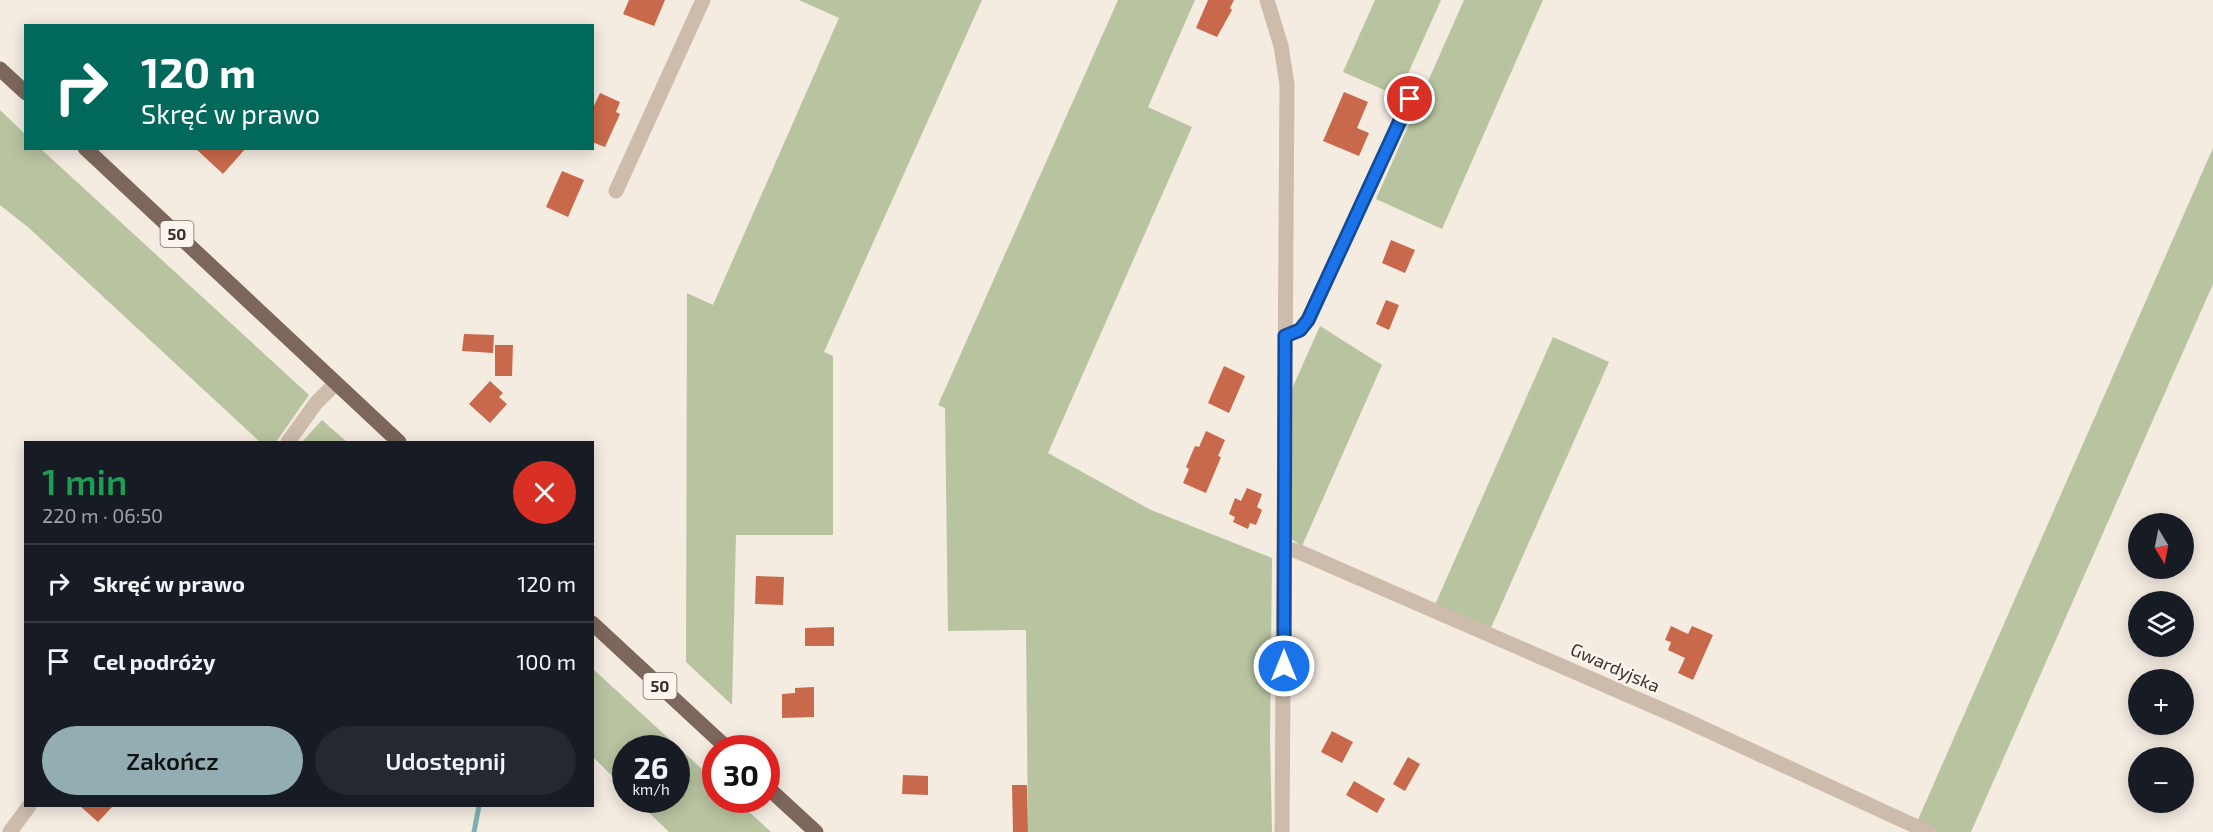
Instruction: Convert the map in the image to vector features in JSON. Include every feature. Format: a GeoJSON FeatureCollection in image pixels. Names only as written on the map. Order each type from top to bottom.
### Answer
{"type":"FeatureCollection","features":[{"type":"Feature","properties":{"kind":"main road"},"geometry":{"type":"LineString","coordinates":[[0,69],[24,91]]}},
{"type":"Feature","properties":{"kind":"main road","name":"50"},"geometry":{"type":"LineString","coordinates":[[87,150],[398,441]]}},
{"type":"Feature","properties":{"kind":"main road","name":"50"},"geometry":{"type":"LineString","coordinates":[[594,625],[713,735]]}},
{"type":"Feature","properties":{"kind":"main road"},"geometry":{"type":"LineString","coordinates":[[780,799],[816,832]]}},
{"type":"Feature","properties":{"kind":"street"},"geometry":{"type":"LineString","coordinates":[[616,191],[703,0]]}},
{"type":"Feature","properties":{"kind":"street"},"geometry":{"type":"LineString","coordinates":[[1267,0],[1281,46],[1287,84],[1282,832]]}},
{"type":"Feature","properties":{"kind":"street"},"geometry":{"type":"LineString","coordinates":[[1285,336],[1300,330],[1308,320],[1410,99]]}},
{"type":"Feature","properties":{"kind":"street"},"geometry":{"type":"LineString","coordinates":[[289,441],[316,403],[336,383]]}},
{"type":"Feature","properties":{"kind":"street","name":"Gwardyjska"},"geometry":{"type":"LineString","coordinates":[[1285,548],[1297,551],[1683,719],[1928,832]]}},
{"type":"Feature","properties":{"kind":"street"},"geometry":{"type":"LineString","coordinates":[[10,832],[28,807]]}},
{"type":"Feature","properties":{"kind":"green space"},"geometry":{"type":"Polygon","coordinates":[[[799,0],[982,0],[824,352],[833,356],[833,535],[736,535],[732,705],[686,662],[687,293],[713,305],[839,18],[799,0]]]}},
{"type":"Feature","properties":{"kind":"green space"},"geometry":{"type":"Polygon","coordinates":[[[1118,0],[1195,0],[1148,107],[1192,127],[1048,453],[1151,510],[1272,558],[1270,739],[1272,832],[1028,832],[1026,630],[948,631],[945,408],[938,405],[1118,0]]]}},
{"type":"Feature","properties":{"kind":"green space"},"geometry":{"type":"Polygon","coordinates":[[[1375,0],[1441,0],[1398,96],[1343,72],[1375,0]]]}},
{"type":"Feature","properties":{"kind":"green space"},"geometry":{"type":"Polygon","coordinates":[[[1464,0],[1543,0],[1442,229],[1376,199],[1464,0]]]}},
{"type":"Feature","properties":{"kind":"green space"},"geometry":{"type":"Polygon","coordinates":[[[0,110],[24,133],[24,150],[42,150],[309,395],[277,441],[259,441],[29,228],[0,205],[0,110]]]}},
{"type":"Feature","properties":{"kind":"green space"},"geometry":{"type":"Polygon","coordinates":[[[2213,148],[2213,284],[1971,832],[1937,832],[1917,822],[2213,148]]]}},
{"type":"Feature","properties":{"kind":"green space"},"geometry":{"type":"Polygon","coordinates":[[[1320,326],[1382,365],[1302,546],[1290,538],[1291,391],[1320,326]]]}},
{"type":"Feature","properties":{"kind":"green space"},"geometry":{"type":"Polygon","coordinates":[[[1553,337],[1609,362],[1490,630],[1434,607],[1553,337]]]}},
{"type":"Feature","properties":{"kind":"green space"},"geometry":{"type":"Polygon","coordinates":[[[322,420],[346,441],[303,441],[322,420]]]}},
{"type":"Feature","properties":{"kind":"green space"},"geometry":{"type":"Polygon","coordinates":[[[594,670],[665,735],[612,735],[612,776],[594,758],[594,670]]]}},
{"type":"Feature","properties":{"kind":"green space"},"geometry":{"type":"Polygon","coordinates":[[[690,758],[702,769],[702,813],[750,813],[771,832],[669,832],[649,813],[690,813],[690,758]]]}},
{"type":"Feature","properties":{"kind":"building"},"geometry":{"type":"Polygon","coordinates":[[[629,0],[665,0],[654,26],[623,14],[629,0]]]}},
{"type":"Feature","properties":{"kind":"building"},"geometry":{"type":"Polygon","coordinates":[[[1208,0],[1234,0],[1230,8],[1232,10],[1217,37],[1196,28],[1208,0]]]}},
{"type":"Feature","properties":{"kind":"building"},"geometry":{"type":"Polygon","coordinates":[[[1344,92],[1368,102],[1357,128],[1369,133],[1359,156],[1323,141],[1344,92]]]}},
{"type":"Feature","properties":{"kind":"building"},"geometry":{"type":"Polygon","coordinates":[[[600,93],[620,102],[616,112],[620,114],[605,147],[594,143],[594,106],[600,93]]]}},
{"type":"Feature","properties":{"kind":"building"},"geometry":{"type":"Polygon","coordinates":[[[197,150],[244,150],[223,174],[197,150]]]}},
{"type":"Feature","properties":{"kind":"building"},"geometry":{"type":"Polygon","coordinates":[[[562,171],[584,180],[568,217],[546,207],[562,171]]]}},
{"type":"Feature","properties":{"kind":"building"},"geometry":{"type":"Polygon","coordinates":[[[1391,240],[1415,250],[1405,273],[1382,263],[1391,240]]]}},
{"type":"Feature","properties":{"kind":"building"},"geometry":{"type":"Polygon","coordinates":[[[1386,300],[1399,305],[1389,330],[1376,324],[1386,300]]]}},
{"type":"Feature","properties":{"kind":"building"},"geometry":{"type":"Polygon","coordinates":[[[464,334],[494,335],[493,353],[462,351],[464,334]]]}},
{"type":"Feature","properties":{"kind":"building"},"geometry":{"type":"Polygon","coordinates":[[[495,345],[513,345],[512,376],[495,376],[495,345]]]}},
{"type":"Feature","properties":{"kind":"building"},"geometry":{"type":"Polygon","coordinates":[[[1224,366],[1245,376],[1229,413],[1208,403],[1224,366]]]}},
{"type":"Feature","properties":{"kind":"building"},"geometry":{"type":"Polygon","coordinates":[[[490,381],[503,393],[499,397],[507,404],[490,423],[469,404],[490,381]]]}},
{"type":"Feature","properties":{"kind":"building"},"geometry":{"type":"Polygon","coordinates":[[[1206,431],[1225,440],[1218,456],[1221,457],[1206,493],[1183,483],[1189,469],[1186,467],[1195,446],[1199,447],[1206,431]]]}},
{"type":"Feature","properties":{"kind":"building"},"geometry":{"type":"Polygon","coordinates":[[[1247,488],[1262,494],[1257,507],[1262,510],[1256,525],[1250,523],[1248,529],[1233,522],[1235,517],[1229,514],[1235,498],[1241,501],[1247,488]]]}},
{"type":"Feature","properties":{"kind":"building"},"geometry":{"type":"Polygon","coordinates":[[[756,576],[784,577],[783,605],[755,604],[756,576]]]}},
{"type":"Feature","properties":{"kind":"building"},"geometry":{"type":"Polygon","coordinates":[[[1671,626],[1688,634],[1692,626],[1713,635],[1693,680],[1678,673],[1685,658],[1668,650],[1671,642],[1665,640],[1671,626]]]}},
{"type":"Feature","properties":{"kind":"building"},"geometry":{"type":"Polygon","coordinates":[[[834,627],[834,646],[805,646],[805,628],[834,627]]]}},
{"type":"Feature","properties":{"kind":"building"},"geometry":{"type":"Polygon","coordinates":[[[814,687],[814,717],[782,718],[782,694],[795,693],[795,688],[814,687]]]}},
{"type":"Feature","properties":{"kind":"building"},"geometry":{"type":"Polygon","coordinates":[[[1332,731],[1353,742],[1342,763],[1321,752],[1332,731]]]}},
{"type":"Feature","properties":{"kind":"building"},"geometry":{"type":"Polygon","coordinates":[[[1408,757],[1420,764],[1405,791],[1393,784],[1408,757]]]}},
{"type":"Feature","properties":{"kind":"building"},"geometry":{"type":"Polygon","coordinates":[[[903,775],[928,776],[928,795],[902,794],[903,775]]]}},
{"type":"Feature","properties":{"kind":"building"},"geometry":{"type":"Polygon","coordinates":[[[1354,781],[1385,799],[1377,813],[1346,795],[1354,781]]]}},
{"type":"Feature","properties":{"kind":"building"},"geometry":{"type":"Polygon","coordinates":[[[1012,785],[1027,785],[1028,832],[1013,832],[1012,785]]]}},
{"type":"Feature","properties":{"kind":"building"},"geometry":{"type":"Polygon","coordinates":[[[81,807],[112,807],[98,822],[81,807]]]}},
{"type":"Feature","properties":{"kind":"waterway"},"geometry":{"type":"LineString","coordinates":[[474,832],[479,807]]}},
{"type":"Feature","properties":{"kind":"route"},"geometry":{"type":"LineString","coordinates":[[1284,666],[1285,336],[1300,330],[1308,320],[1410,99]]}}]}
